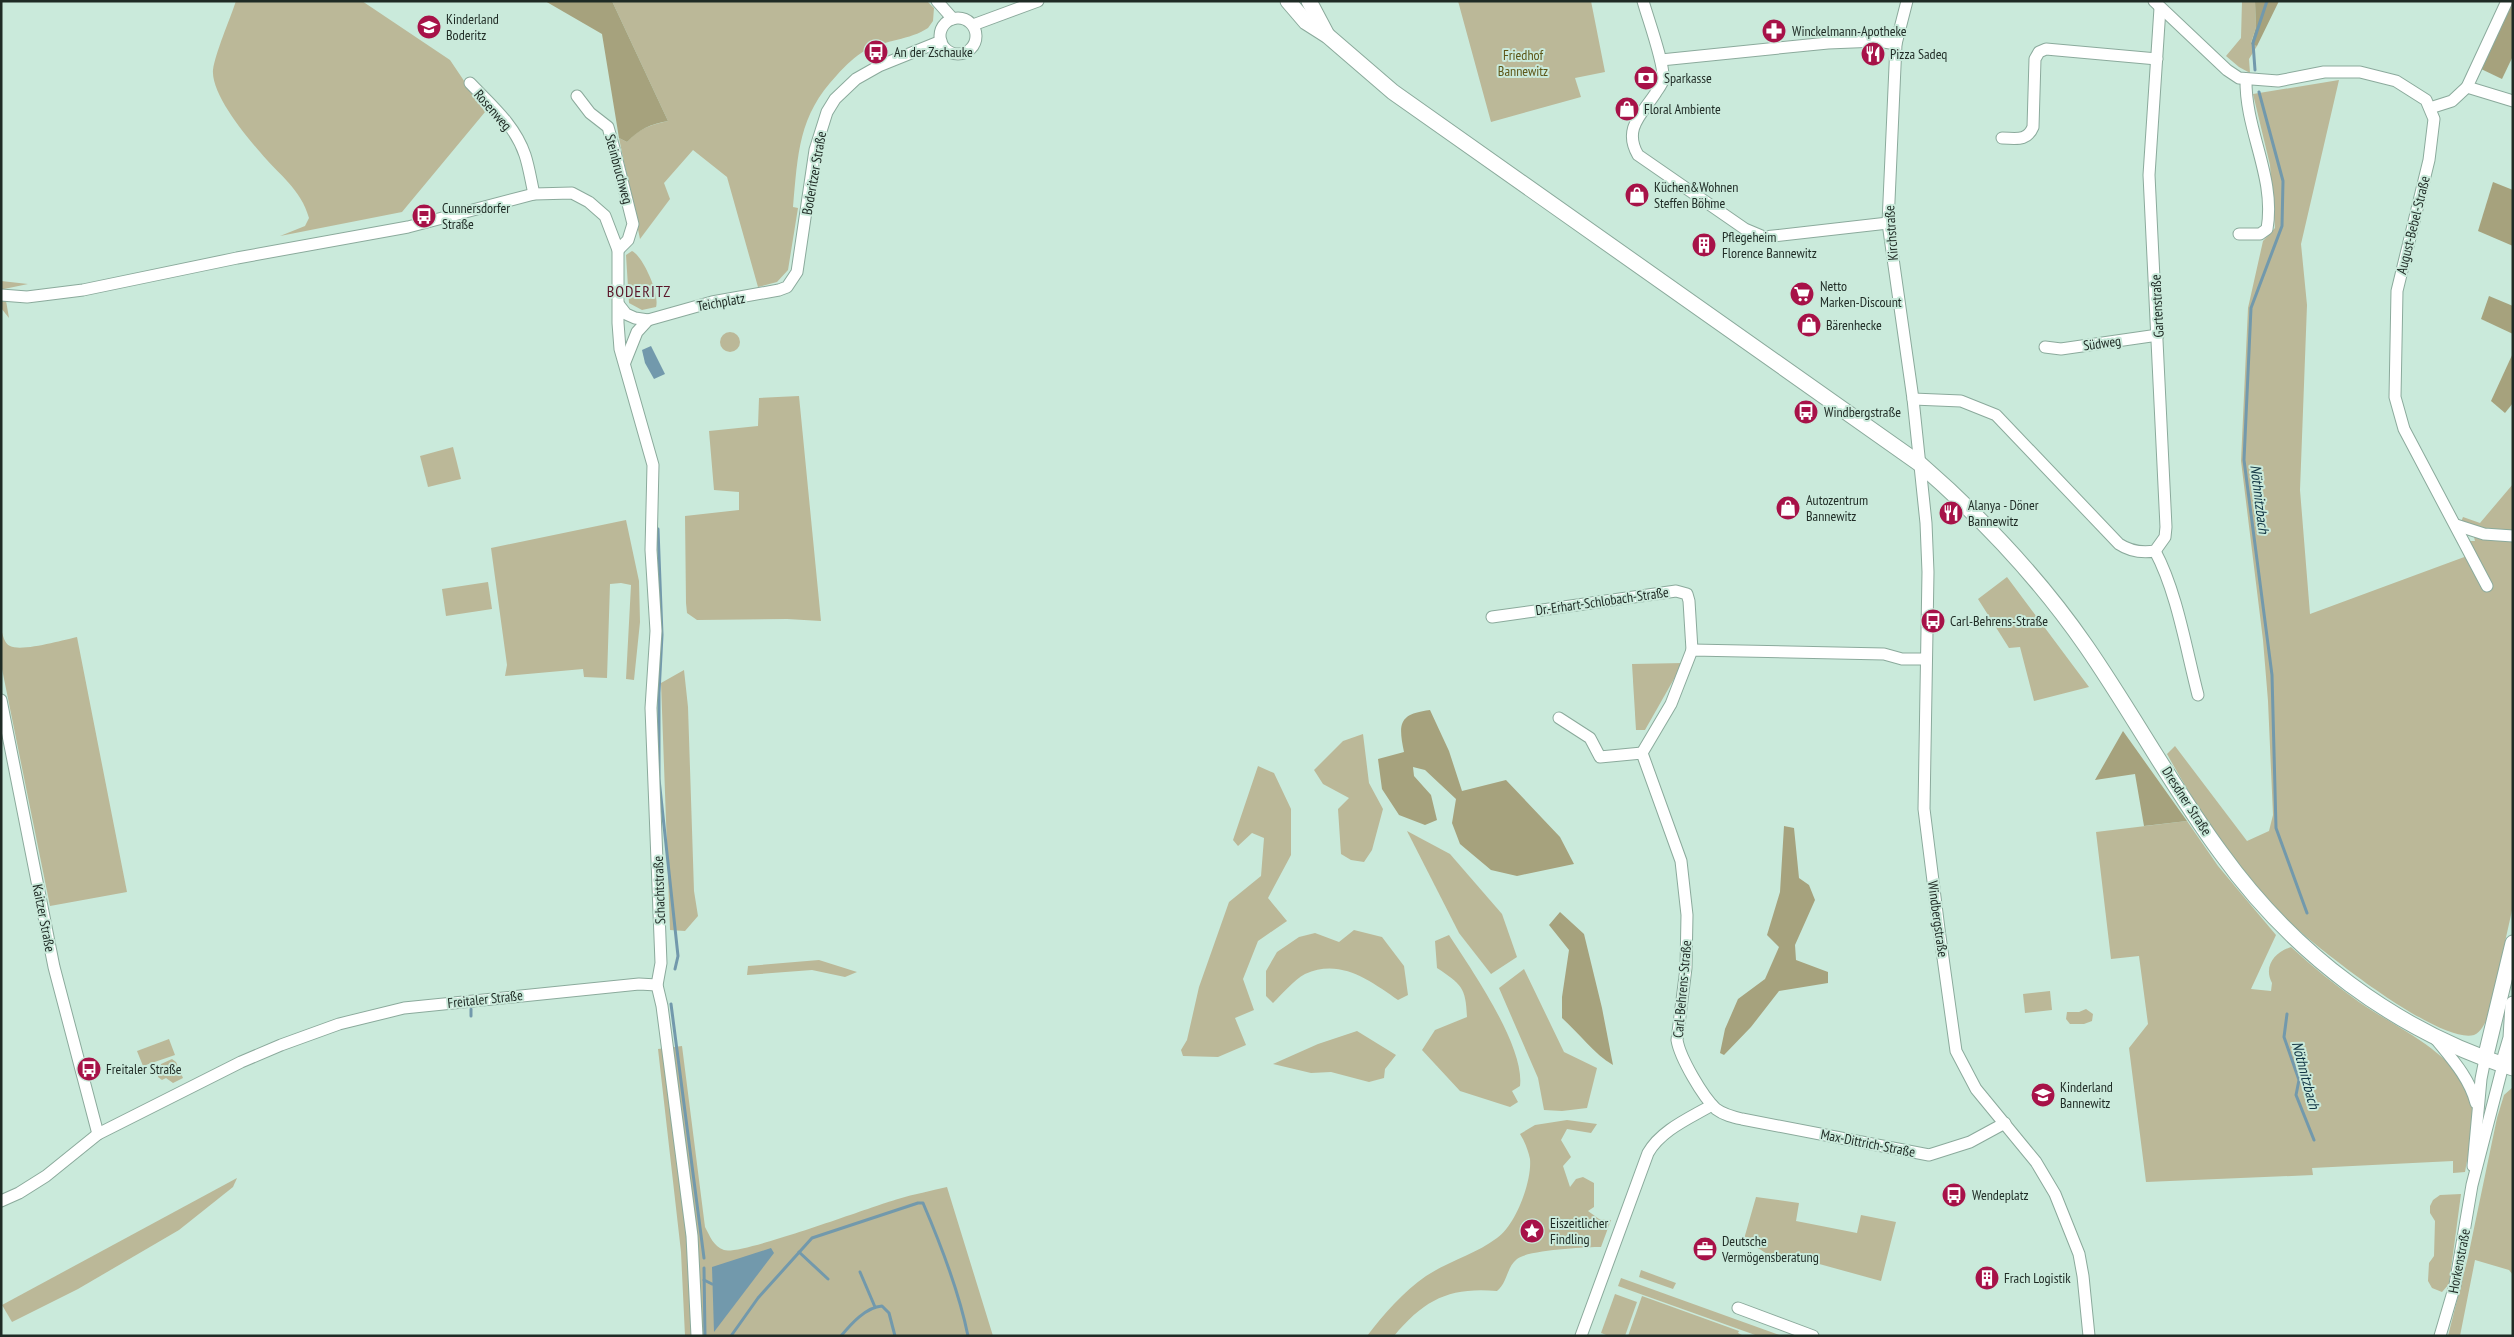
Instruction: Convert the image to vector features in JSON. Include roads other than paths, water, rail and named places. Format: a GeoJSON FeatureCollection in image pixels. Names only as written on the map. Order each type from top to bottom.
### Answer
{"type":"FeatureCollection","features":[{"type":"Feature","properties":{"kind":"main road"},"geometry":{"type":"LineString","coordinates":[[1288,1],[1306,22],[1328,36]]}},
{"type":"Feature","properties":{"kind":"main road"},"geometry":{"type":"LineString","coordinates":[[1310,1],[1328,36]]}},
{"type":"Feature","properties":{"kind":"main road","name":"Dresdner Straße"},"geometry":{"type":"LineString","coordinates":[[1328,36],[1362,67],[1463,142],[1920,464],[1997,536],[2080,638],[2221,854],[2287,931],[2345,982],[2435,1038],[2485,1059],[2508,1066]]}},
{"type":"Feature","properties":{"kind":"main road"},"geometry":{"type":"LineString","coordinates":[[2485,1059],[2513,943]]}},
{"type":"Feature","properties":{"kind":"main road"},"geometry":{"type":"LineString","coordinates":[[2508,1066],[2513,1004]]}},
{"type":"Feature","properties":{"kind":"street"},"geometry":{"type":"LineString","coordinates":[[937,1],[953,18]]}},
{"type":"Feature","properties":{"kind":"street"},"geometry":{"type":"LineString","coordinates":[[973,25],[976,39],[968,51],[955,54],[948,51],[941,41],[942,28],[953,18],[960,18],[973,25],[1038,1]]}},
{"type":"Feature","properties":{"kind":"street"},"geometry":{"type":"LineString","coordinates":[[1643,1],[1661,60],[1663,81],[1631,130],[1632,145],[1638,155],[1745,229],[1764,237],[1888,223]]}},
{"type":"Feature","properties":{"kind":"street","name":"Kirchstraße"},"geometry":{"type":"LineString","coordinates":[[1907,1],[1896,44],[1888,223],[1920,464]]}},
{"type":"Feature","properties":{"kind":"street"},"geometry":{"type":"LineString","coordinates":[[2157,4],[2227,70],[2239,78],[2278,81],[2324,72],[2360,72],[2396,81],[2426,100],[2430,108],[2452,101],[2467,87],[2507,1]]}},
{"type":"Feature","properties":{"kind":"street","name":"Gartenstraße"},"geometry":{"type":"LineString","coordinates":[[2155,551],[2165,536],[2166,527],[2149,175],[2157,59],[2157,4]]}},
{"type":"Feature","properties":{"kind":"street","name":"Boderitzer Straße"},"geometry":{"type":"LineString","coordinates":[[793,280],[797,272],[815,150],[827,112],[835,99],[856,79],[879,66],[941,41]]}},
{"type":"Feature","properties":{"kind":"street"},"geometry":{"type":"LineString","coordinates":[[1661,60],[1828,43],[1878,41],[1896,44]]}},
{"type":"Feature","properties":{"kind":"street"},"geometry":{"type":"LineString","coordinates":[[2002,138],[2023,138],[2030,135],[2033,127],[2035,59],[2039,52],[2046,50],[2157,59]]}},
{"type":"Feature","properties":{"kind":"street"},"geometry":{"type":"LineString","coordinates":[[2239,234],[2260,234],[2267,229],[2269,216],[2266,175],[2250,120],[2246,80]]}},
{"type":"Feature","properties":{"kind":"street","name":"Rosenweg"},"geometry":{"type":"LineString","coordinates":[[470,83],[502,115],[516,136],[525,155],[534,194]]}},
{"type":"Feature","properties":{"kind":"street"},"geometry":{"type":"LineString","coordinates":[[2467,87],[2513,101]]}},
{"type":"Feature","properties":{"kind":"street","name":"Steinbruchweg"},"geometry":{"type":"LineString","coordinates":[[577,96],[590,113],[608,127],[615,152],[633,224],[628,240],[618,250]]}},
{"type":"Feature","properties":{"kind":"street","name":"August-Bebel-Straße"},"geometry":{"type":"LineString","coordinates":[[2430,108],[2434,119],[2429,160],[2396,291],[2395,397],[2404,429],[2487,586]]}},
{"type":"Feature","properties":{"kind":"street"},"geometry":{"type":"LineString","coordinates":[[1,295],[27,297],[83,290],[237,258],[408,227],[518,197],[534,194],[572,193],[589,202],[605,216],[618,250],[618,335],[625,362]]}},
{"type":"Feature","properties":{"kind":"street","name":"Teichplatz"},"geometry":{"type":"LineString","coordinates":[[648,320],[704,304],[779,290],[787,287],[793,280]]}},
{"type":"Feature","properties":{"kind":"street"},"geometry":{"type":"LineString","coordinates":[[619,305],[626,314],[648,320]]}},
{"type":"Feature","properties":{"kind":"street"},"geometry":{"type":"LineString","coordinates":[[625,362],[637,332],[648,320]]}},
{"type":"Feature","properties":{"kind":"street","name":"Südweg"},"geometry":{"type":"LineString","coordinates":[[2045,347],[2061,349],[2158,335]]}},
{"type":"Feature","properties":{"kind":"street","name":"Schachtstraße"},"geometry":{"type":"LineString","coordinates":[[625,362],[626,374],[653,465],[651,550],[656,631],[651,708],[661,963],[657,985],[692,1236],[697,1336]]}},
{"type":"Feature","properties":{"kind":"street"},"geometry":{"type":"LineString","coordinates":[[1912,399],[1961,401],[1996,415],[2119,544],[2127,550],[2155,551],[2162,563],[2198,695]]}},
{"type":"Feature","properties":{"kind":"street","name":"Windbergstraße"},"geometry":{"type":"LineString","coordinates":[[1920,464],[1924,493],[1928,572],[1924,808],[1956,1051],[1976,1089],[2036,1162],[2055,1194],[2071,1230],[2083,1276],[2089,1336]]}},
{"type":"Feature","properties":{"kind":"street"},"geometry":{"type":"LineString","coordinates":[[2456,525],[2484,534],[2513,536]]}},
{"type":"Feature","properties":{"kind":"street","name":"Dr.-Erhart-Schlobach-Straße"},"geometry":{"type":"LineString","coordinates":[[1492,617],[1676,591],[1686,594],[1689,601],[1692,650]]}},
{"type":"Feature","properties":{"kind":"street"},"geometry":{"type":"LineString","coordinates":[[1558,718],[1590,738],[1600,757],[1642,753],[1671,704],[1692,650],[1884,654],[1902,659],[1926,659]]}},
{"type":"Feature","properties":{"kind":"street","name":"Kaitzer Straße"},"geometry":{"type":"LineString","coordinates":[[1,700],[54,967],[98,1134]]}},
{"type":"Feature","properties":{"kind":"street","name":"Carl-Behrens-Straße"},"geometry":{"type":"LineString","coordinates":[[1642,753],[1681,861],[1687,915],[1686,968],[1677,1040],[1679,1052],[1712,1105],[1727,1115]]}},
{"type":"Feature","properties":{"kind":"street","name":"Freitaler Straße"},"geometry":{"type":"LineString","coordinates":[[3,1196],[19,1194],[46,1176],[98,1134],[241,1062],[281,1045],[363,1017],[404,1008],[505,996],[639,984],[657,985]]}},
{"type":"Feature","properties":{"kind":"street"},"geometry":{"type":"LineString","coordinates":[[2435,1038],[2462,1072],[2472,1089],[2478,1112]]}},
{"type":"Feature","properties":{"kind":"street","name":"Horkenstraße"},"geometry":{"type":"LineString","coordinates":[[2440,1336],[2455,1285],[2472,1185],[2478,1112],[2485,1059]]}},
{"type":"Feature","properties":{"kind":"street","name":"Horkenstraße"},"geometry":{"type":"LineString","coordinates":[[2472,1185],[2508,1066]]}},
{"type":"Feature","properties":{"kind":"street"},"geometry":{"type":"LineString","coordinates":[[1581,1336],[1648,1153],[1653,1144],[1712,1105]]}},
{"type":"Feature","properties":{"kind":"street","name":"Max-Dittrich-Straße"},"geometry":{"type":"LineString","coordinates":[[1727,1115],[1929,1155],[1970,1142],[2005,1123]]}},
{"type":"Feature","properties":{"kind":"street"},"geometry":{"type":"LineString","coordinates":[[1738,1308],[1813,1336]]}},
{"type":"Feature","properties":{"kind":"water"},"geometry":{"type":"Polygon","coordinates":[[[651,346],[665,374],[654,379],[645,363],[642,350],[651,346]]]}},
{"type":"Feature","properties":{"kind":"water"},"geometry":{"type":"Polygon","coordinates":[[[771,1248],[774,1253],[714,1332],[712,1267],[771,1248]]]}},
{"type":"Feature","properties":{"kind":"waterway","name":"Nöthnitzbach"},"geometry":{"type":"LineString","coordinates":[[2255,70],[2253,43],[2267,1]]}},
{"type":"Feature","properties":{"kind":"waterway","name":"Nöthnitzbach"},"geometry":{"type":"LineString","coordinates":[[2259,92],[2283,181],[2282,226],[2251,308],[2244,460],[2272,675],[2276,828],[2307,913]]}},
{"type":"Feature","properties":{"kind":"waterway"},"geometry":{"type":"LineString","coordinates":[[658,529],[662,635],[659,693],[659,779],[678,956],[675,969]]}},
{"type":"Feature","properties":{"kind":"waterway"},"geometry":{"type":"LineString","coordinates":[[671,1004],[704,1258]]}},
{"type":"Feature","properties":{"kind":"waterway"},"geometry":{"type":"LineString","coordinates":[[471,1009],[471,1016]]}},
{"type":"Feature","properties":{"kind":"waterway","name":"Nöthnitzbach"},"geometry":{"type":"LineString","coordinates":[[2287,1014],[2284,1037],[2299,1080],[2296,1095],[2314,1140]]}},
{"type":"Feature","properties":{"kind":"waterway"},"geometry":{"type":"LineString","coordinates":[[731,1336],[758,1298],[812,1238],[918,1203],[923,1203],[943,1252],[955,1285],[968,1336]]}},
{"type":"Feature","properties":{"kind":"waterway"},"geometry":{"type":"LineString","coordinates":[[799,1252],[828,1279]]}},
{"type":"Feature","properties":{"kind":"waterway"},"geometry":{"type":"LineString","coordinates":[[704,1268],[705,1336]]}},
{"type":"Feature","properties":{"kind":"waterway"},"geometry":{"type":"LineString","coordinates":[[860,1272],[875,1307]]}},
{"type":"Feature","properties":{"kind":"waterway"},"geometry":{"type":"LineString","coordinates":[[704,1280],[712,1284]]}},
{"type":"Feature","properties":{"kind":"waterway"},"geometry":{"type":"LineString","coordinates":[[841,1336],[854,1321],[870,1309],[882,1306],[889,1313],[895,1336]]}},
{"type":"Feature","properties":{"kind":"place","name":"Kinderland Boderitz"},"geometry":{"type":"Point","coordinates":[429,27]}},
{"type":"Feature","properties":{"kind":"place","name":"Winckelmann-Apotheke"},"geometry":{"type":"Point","coordinates":[1774,31]}},
{"type":"Feature","properties":{"kind":"place","name":"An der Zschauke"},"geometry":{"type":"Point","coordinates":[876,52]}},
{"type":"Feature","properties":{"kind":"place","name":"Pizza Sadeq"},"geometry":{"type":"Point","coordinates":[1873,54]}},
{"type":"Feature","properties":{"kind":"place","name":"Sparkasse"},"geometry":{"type":"Point","coordinates":[1646,78]}},
{"type":"Feature","properties":{"kind":"place","name":"Floral Ambiente"},"geometry":{"type":"Point","coordinates":[1627,109]}},
{"type":"Feature","properties":{"kind":"place","name":"Küchen&Wohnen Steffen Böhme"},"geometry":{"type":"Point","coordinates":[1637,195]}},
{"type":"Feature","properties":{"kind":"place","name":"Cunnersdorfer Straße"},"geometry":{"type":"Point","coordinates":[424,216]}},
{"type":"Feature","properties":{"kind":"place","name":"Pflegeheim Florence Bannewitz"},"geometry":{"type":"Point","coordinates":[1704,245]}},
{"type":"Feature","properties":{"kind":"place","name":"Netto Marken-Discount"},"geometry":{"type":"Point","coordinates":[1802,294]}},
{"type":"Feature","properties":{"kind":"place","name":"Bärenhecke"},"geometry":{"type":"Point","coordinates":[1809,325]}},
{"type":"Feature","properties":{"kind":"place","name":"Windbergstraße"},"geometry":{"type":"Point","coordinates":[1806,412]}},
{"type":"Feature","properties":{"kind":"place","name":"Autozentrum Bannewitz"},"geometry":{"type":"Point","coordinates":[1788,508]}},
{"type":"Feature","properties":{"kind":"place","name":"Alanya - Döner Bannewitz"},"geometry":{"type":"Point","coordinates":[1951,513]}},
{"type":"Feature","properties":{"kind":"place","name":"Carl-Behrens-Straße"},"geometry":{"type":"Point","coordinates":[1933,621]}},
{"type":"Feature","properties":{"kind":"place","name":"Freitaler Straße"},"geometry":{"type":"Point","coordinates":[89,1069]}},
{"type":"Feature","properties":{"kind":"place","name":"Kinderland Bannewitz"},"geometry":{"type":"Point","coordinates":[2043,1095]}},
{"type":"Feature","properties":{"kind":"place","name":"Wendeplatz"},"geometry":{"type":"Point","coordinates":[1954,1195]}},
{"type":"Feature","properties":{"kind":"place","name":"Eiszeitlicher Findling"},"geometry":{"type":"Point","coordinates":[1532,1231]}},
{"type":"Feature","properties":{"kind":"place","name":"Deutsche Vermögensberatung"},"geometry":{"type":"Point","coordinates":[1705,1249]}},
{"type":"Feature","properties":{"kind":"place","name":"Frach Logistik"},"geometry":{"type":"Point","coordinates":[1987,1278]}},
{"type":"Feature","properties":{"kind":"district","name":"BODERITZ"},"geometry":{"type":"Point","coordinates":[639,291]}},
{"type":"Feature","properties":{"kind":"park label","name":"Friedhof Bannewitz"},"geometry":{"type":"Point","coordinates":[1523,64]}}]}
